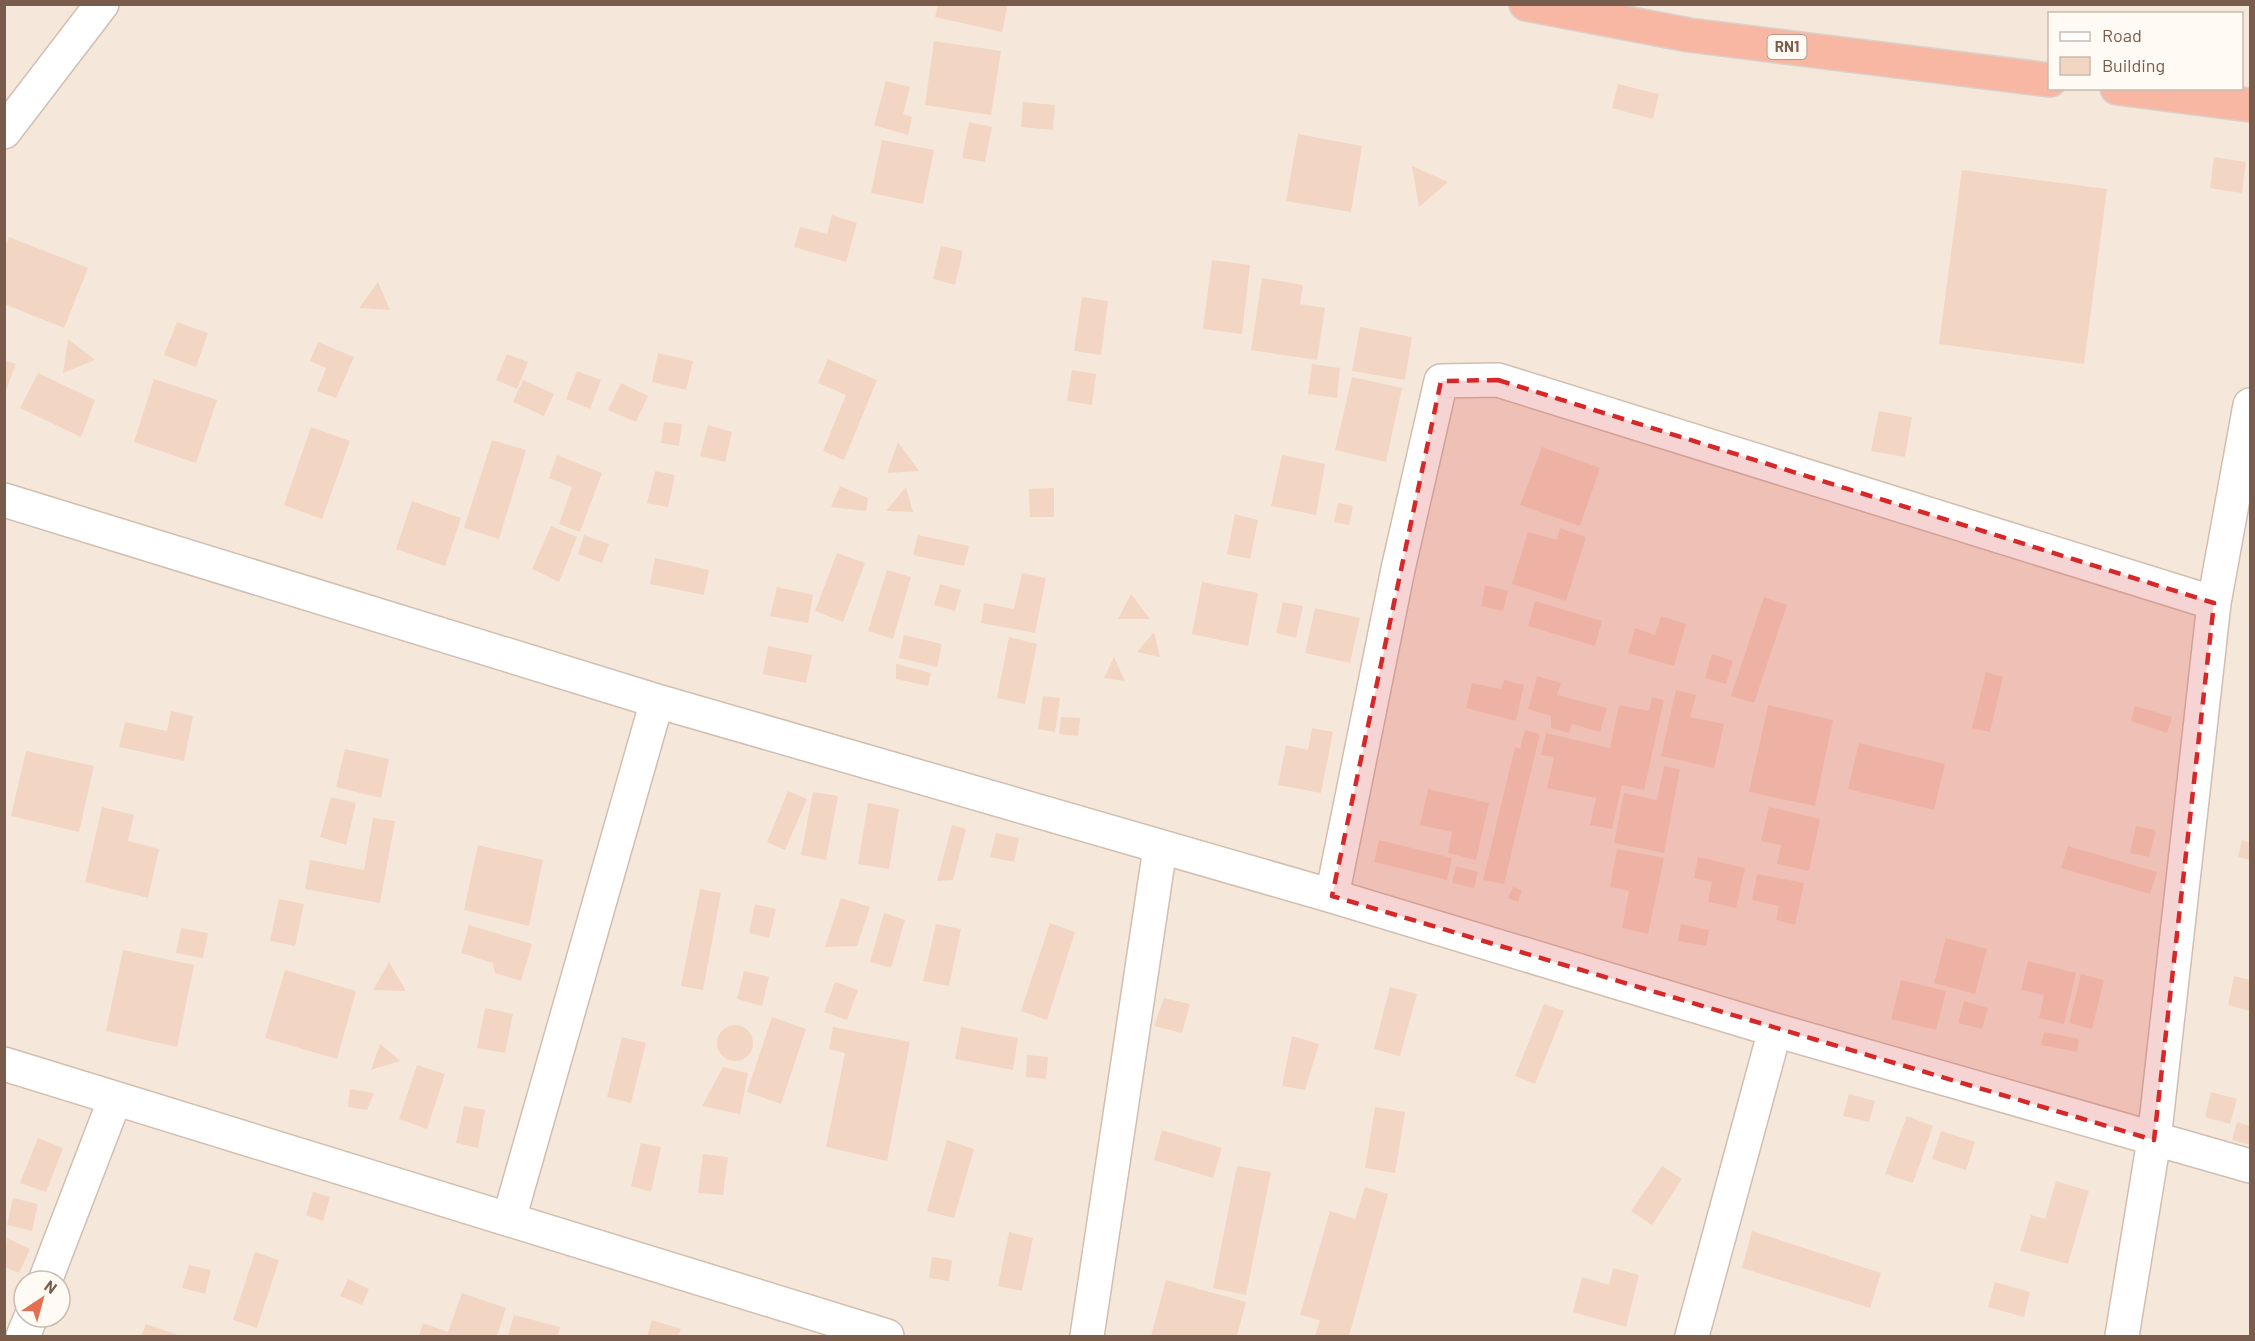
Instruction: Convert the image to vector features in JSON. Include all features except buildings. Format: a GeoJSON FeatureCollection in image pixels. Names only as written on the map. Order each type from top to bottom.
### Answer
{"type":"FeatureCollection","features":[{"type":"Feature","properties":{"kind":"highway","name":"RN1"},"geometry":{"type":"LineString","coordinates":[[1526,4],[1689,35],[2048,80]]}},
{"type":"Feature","properties":{"kind":"highway"},"geometry":{"type":"LineString","coordinates":[[2133,90],[2250,105]]}},
{"type":"Feature","properties":{"kind":"street"},"geometry":{"type":"LineString","coordinates":[[4,132],[102,4]]}},
{"type":"Feature","properties":{"kind":"street"},"geometry":{"type":"LineString","coordinates":[[1332,896],[1398,569],[1442,381],[1498,380],[2214,603]]}},
{"type":"Feature","properties":{"kind":"street"},"geometry":{"type":"LineString","coordinates":[[2122,1336],[2154,1140],[2214,603],[2250,405]]}},
{"type":"Feature","properties":{"kind":"street"},"geometry":{"type":"LineString","coordinates":[[4,500],[657,701],[1332,896],[1774,1030],[2250,1166]]}},
{"type":"Feature","properties":{"kind":"street"},"geometry":{"type":"LineString","coordinates":[[509,1219],[657,701]]}},
{"type":"Feature","properties":{"kind":"street"},"geometry":{"type":"LineString","coordinates":[[1088,1336],[1160,848]]}},
{"type":"Feature","properties":{"kind":"street"},"geometry":{"type":"LineString","coordinates":[[1692,1336],[1774,1030]]}},
{"type":"Feature","properties":{"kind":"street"},"geometry":{"type":"LineString","coordinates":[[4,1064],[887,1336]]}},
{"type":"Feature","properties":{"kind":"street"},"geometry":{"type":"LineString","coordinates":[[50,1269],[115,1099]]}},
{"type":"Feature","properties":{"kind":"highlighted area"},"geometry":{"type":"Polygon","coordinates":[[[1498,380],[2214,603],[2154,1140],[1332,896],[1441,381],[1498,380]]]}},
{"type":"Feature","properties":{"kind":"shaded area"},"geometry":{"type":"Polygon","coordinates":[[[5,5],[2250,5],[2250,1336],[5,1336],[5,5]]]}}]}
